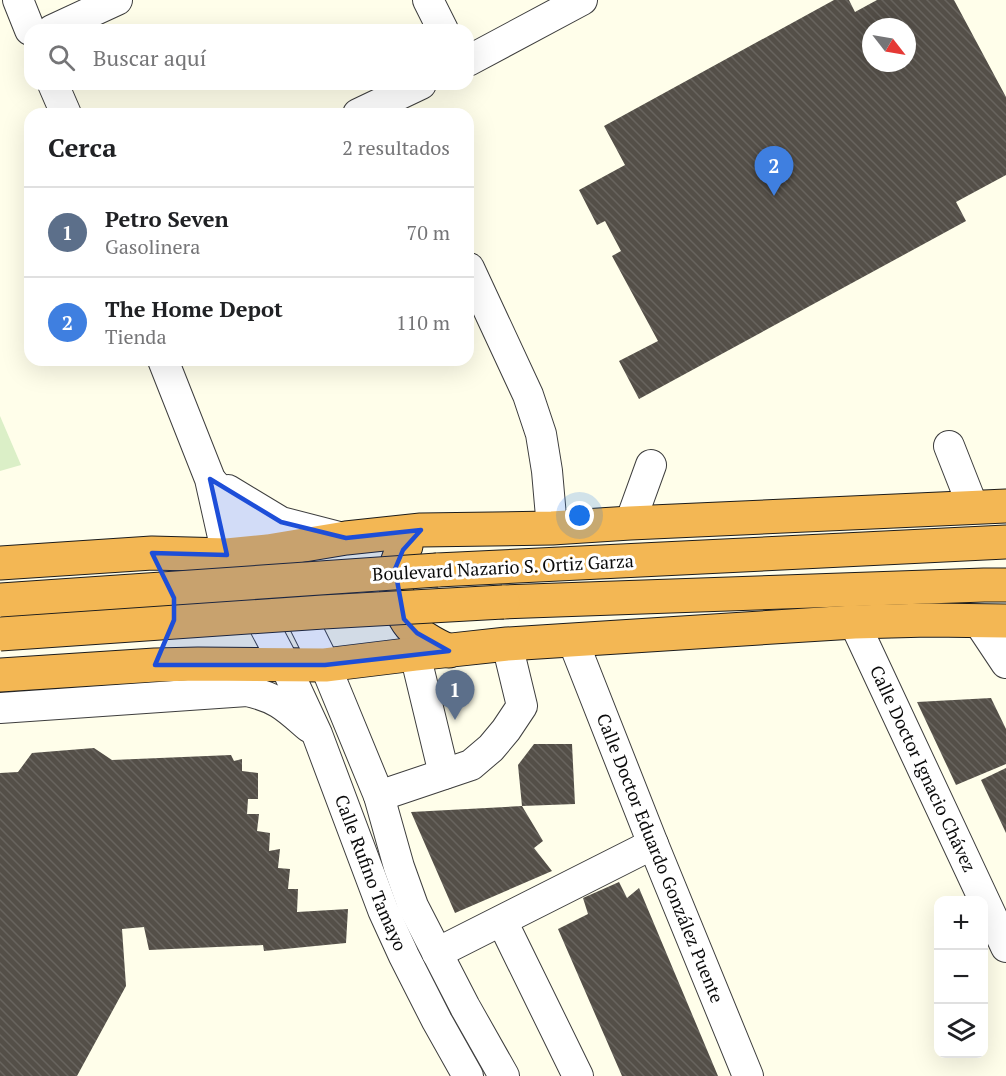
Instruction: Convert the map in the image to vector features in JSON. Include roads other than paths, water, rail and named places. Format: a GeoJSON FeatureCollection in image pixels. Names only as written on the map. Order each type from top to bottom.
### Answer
{"type":"FeatureCollection","features":[{"type":"Feature","properties":{"kind":"highway"},"geometry":{"type":"LineString","coordinates":[[0,563],[152,553],[227,555],[422,530],[552,528],[1006,506]]}},
{"type":"Feature","properties":{"kind":"highway"},"geometry":{"type":"LineString","coordinates":[[422,530],[403,550],[395,569],[397,599],[404,619],[417,633],[449,651]]}},
{"type":"Feature","properties":{"kind":"highway","name":"Boulevard Nazario S. Ortiz Garza"},"geometry":{"type":"LineString","coordinates":[[0,600],[437,570],[1006,542]]}},
{"type":"Feature","properties":{"kind":"highway"},"geometry":{"type":"LineString","coordinates":[[152,553],[165,572],[174,598],[174,620],[167,644],[155,665]]}},
{"type":"Feature","properties":{"kind":"highway","name":"Boulevard Nazario S. Ortiz Garza"},"geometry":{"type":"LineString","coordinates":[[0,634],[503,602],[1006,585]]}},
{"type":"Feature","properties":{"kind":"highway"},"geometry":{"type":"LineString","coordinates":[[0,675],[155,665],[325,665],[507,644],[854,622],[992,621]]}},
{"type":"Feature","properties":{"kind":"street"},"geometry":{"type":"LineString","coordinates":[[18,0],[28,24]]}},
{"type":"Feature","properties":{"kind":"street"},"geometry":{"type":"LineString","coordinates":[[65,24],[117,0]]}},
{"type":"Feature","properties":{"kind":"street"},"geometry":{"type":"LineString","coordinates":[[428,0],[440,24]]}},
{"type":"Feature","properties":{"kind":"street"},"geometry":{"type":"LineString","coordinates":[[474,58],[582,0]]}},
{"type":"Feature","properties":{"kind":"street"},"geometry":{"type":"LineString","coordinates":[[56,90],[63,108]]}},
{"type":"Feature","properties":{"kind":"street"},"geometry":{"type":"LineString","coordinates":[[375,108],[409,90]]}},
{"type":"Feature","properties":{"kind":"street"},"geometry":{"type":"LineString","coordinates":[[474,279],[528,395],[541,434],[552,528]]}},
{"type":"Feature","properties":{"kind":"street"},"geometry":{"type":"LineString","coordinates":[[166,366],[210,479],[280,522],[346,538]]}},
{"type":"Feature","properties":{"kind":"street"},"geometry":{"type":"LineString","coordinates":[[950,446],[973,507]]}},
{"type":"Feature","properties":{"kind":"street"},"geometry":{"type":"LineString","coordinates":[[630,523],[651,465]]}},
{"type":"Feature","properties":{"kind":"street","name":"Calle Rufino Tamayo"},"geometry":{"type":"LineString","coordinates":[[210,479],[268,550],[325,665],[379,796],[399,867],[413,906],[504,1076]]}},
{"type":"Feature","properties":{"kind":"street","name":"Calle Rufino Tamayo"},"geometry":{"type":"LineString","coordinates":[[210,479],[227,555],[285,665],[317,734],[383,910],[437,1021],[468,1076]]}},
{"type":"Feature","properties":{"kind":"street"},"geometry":{"type":"LineString","coordinates":[[992,621],[1006,663]]}},
{"type":"Feature","properties":{"kind":"street","name":"Calle Doctor Ignacio Chávez"},"geometry":{"type":"LineString","coordinates":[[854,622],[1006,947]]}},
{"type":"Feature","properties":{"kind":"street","name":"Calle Doctor Eduardo González Puente"},"geometry":{"type":"LineString","coordinates":[[573,641],[748,1076]]}},
{"type":"Feature","properties":{"kind":"street"},"geometry":{"type":"LineString","coordinates":[[379,796],[471,765],[492,748],[522,706],[507,644]]}},
{"type":"Feature","properties":{"kind":"street"},"geometry":{"type":"LineString","coordinates":[[415,654],[444,774]]}},
{"type":"Feature","properties":{"kind":"street"},"geometry":{"type":"LineString","coordinates":[[0,708],[247,691],[264,695],[281,703],[317,734]]}},
{"type":"Feature","properties":{"kind":"street"},"geometry":{"type":"LineString","coordinates":[[437,953],[653,844]]}},
{"type":"Feature","properties":{"kind":"street"},"geometry":{"type":"LineString","coordinates":[[502,921],[575,1075]]}},
{"type":"Feature","properties":{"kind":"place","name":"The Home Depot"},"geometry":{"type":"Point","coordinates":[774,196]}},
{"type":"Feature","properties":{"kind":"place","name":"Petro Seven"},"geometry":{"type":"Point","coordinates":[455,720]}}]}
